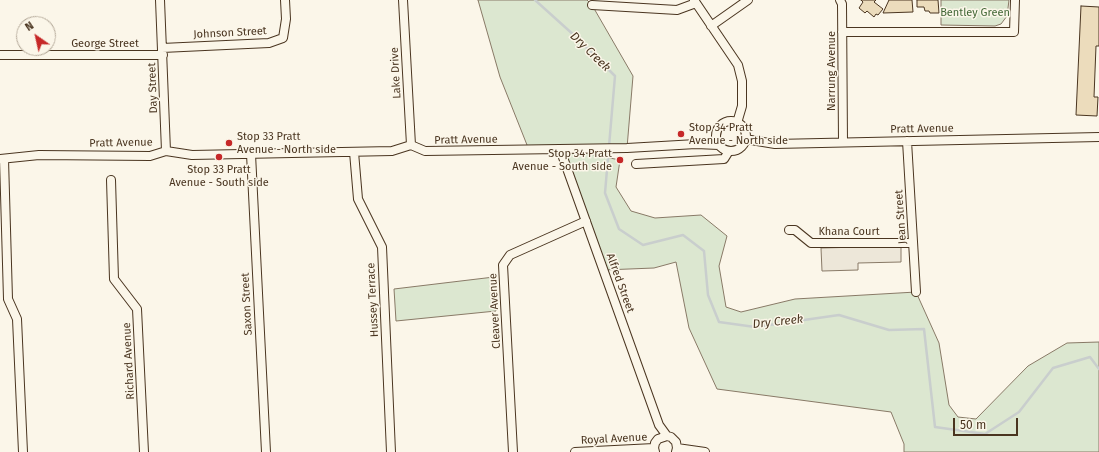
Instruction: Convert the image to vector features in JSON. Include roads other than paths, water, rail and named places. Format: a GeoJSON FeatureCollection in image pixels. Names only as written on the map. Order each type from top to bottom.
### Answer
{"type":"FeatureCollection","features":[{"type":"Feature","properties":{"kind":"street","name":"Day Street"},"geometry":{"type":"LineString","coordinates":[[160,0],[166,151]]}},
{"type":"Feature","properties":{"kind":"street","name":"Johnson Street"},"geometry":{"type":"LineString","coordinates":[[162,51],[269,42],[283,38],[286,19],[285,0]]}},
{"type":"Feature","properties":{"kind":"street","name":"Lake Drive"},"geometry":{"type":"LineString","coordinates":[[403,0],[411,145]]}},
{"type":"Feature","properties":{"kind":"street"},"geometry":{"type":"LineString","coordinates":[[711,26],[748,0]]}},
{"type":"Feature","properties":{"kind":"street","name":"Narrung Avenue"},"geometry":{"type":"LineString","coordinates":[[840,0],[842,4],[843,142]]}},
{"type":"Feature","properties":{"kind":"street"},"geometry":{"type":"LineString","coordinates":[[842,32],[1014,32],[1015,0]]}},
{"type":"Feature","properties":{"kind":"street"},"geometry":{"type":"LineString","coordinates":[[592,5],[677,10],[695,2],[738,65],[742,81],[742,106],[737,123]]}},
{"type":"Feature","properties":{"kind":"street","name":"George Street"},"geometry":{"type":"LineString","coordinates":[[0,55],[162,51]]}},
{"type":"Feature","properties":{"kind":"street"},"geometry":{"type":"LineString","coordinates":[[636,164],[724,159],[730,151],[740,148],[745,139],[745,131],[742,126],[732,121],[726,122],[720,126],[716,133],[719,145],[730,151]]}},
{"type":"Feature","properties":{"kind":"street","name":"Pratt Avenue"},"geometry":{"type":"LineString","coordinates":[[696,144],[716,136]]}},
{"type":"Feature","properties":{"kind":"street","name":"Pratt Avenue"},"geometry":{"type":"LineString","coordinates":[[745,139],[775,144],[1099,137]]}},
{"type":"Feature","properties":{"kind":"street","name":"Jean Street"},"geometry":{"type":"LineString","coordinates":[[907,141],[916,292]]}},
{"type":"Feature","properties":{"kind":"street","name":"Pratt Avenue"},"geometry":{"type":"LineString","coordinates":[[2,159],[39,155],[150,156],[166,151],[192,155],[392,151],[411,145],[424,151],[627,148],[696,144],[719,145]]}},
{"type":"Feature","properties":{"kind":"street","name":"Alfred Street"},"geometry":{"type":"LineString","coordinates":[[560,149],[660,425],[667,436],[674,439],[677,450]]}},
{"type":"Feature","properties":{"kind":"street","name":"Hussey Terrace"},"geometry":{"type":"LineString","coordinates":[[354,152],[358,199],[382,247],[391,452]]}},
{"type":"Feature","properties":{"kind":"street","name":"Saxon Street"},"geometry":{"type":"LineString","coordinates":[[251,154],[266,452]]}},
{"type":"Feature","properties":{"kind":"street"},"geometry":{"type":"LineString","coordinates":[[2,159],[8,299],[17,319],[23,452]]}},
{"type":"Feature","properties":{"kind":"street","name":"Richard Avenue"},"geometry":{"type":"LineString","coordinates":[[111,180],[114,279],[137,309],[144,452]]}},
{"type":"Feature","properties":{"kind":"street","name":"Cleaver Avenue"},"geometry":{"type":"LineString","coordinates":[[513,452],[503,265],[510,255],[586,221]]}},
{"type":"Feature","properties":{"kind":"street","name":"Khana Court"},"geometry":{"type":"LineString","coordinates":[[789,230],[795,230],[811,243],[913,243]]}},
{"type":"Feature","properties":{"kind":"street","name":"Alfred Street"},"geometry":{"type":"LineString","coordinates":[[654,450],[655,443],[658,439],[660,425]]}},
{"type":"Feature","properties":{"kind":"street"},"geometry":{"type":"LineString","coordinates":[[658,439],[667,436]]}},
{"type":"Feature","properties":{"kind":"street","name":"Royal Avenue"},"geometry":{"type":"LineString","coordinates":[[575,452],[654,450]]}},
{"type":"Feature","properties":{"kind":"street"},"geometry":{"type":"LineString","coordinates":[[677,450],[705,452]]}},
{"type":"Feature","properties":{"kind":"waterway","name":"Dry Creek"},"geometry":{"type":"LineString","coordinates":[[535,0],[576,37],[615,76],[605,193],[619,229],[643,245],[683,235],[704,251],[708,295],[719,322],[755,327],[839,315],[889,330],[924,329],[935,427],[985,434],[1019,412],[1053,368],[1090,357],[1099,369]]}},
{"type":"Feature","properties":{"kind":"place","name":"Stop 34 Pratt Avenue - North side"},"geometry":{"type":"Point","coordinates":[681,134]}},
{"type":"Feature","properties":{"kind":"place","name":"Stop 33 Pratt Avenue - North side"},"geometry":{"type":"Point","coordinates":[229,143]}},
{"type":"Feature","properties":{"kind":"place","name":"Stop 33 Pratt Avenue - South side"},"geometry":{"type":"Point","coordinates":[219,157]}},
{"type":"Feature","properties":{"kind":"place","name":"Stop 34 Pratt Avenue - South side"},"geometry":{"type":"Point","coordinates":[620,160]}},
{"type":"Feature","properties":{"kind":"park label","name":"Bentley Green"},"geometry":{"type":"Point","coordinates":[975,13]}}]}
